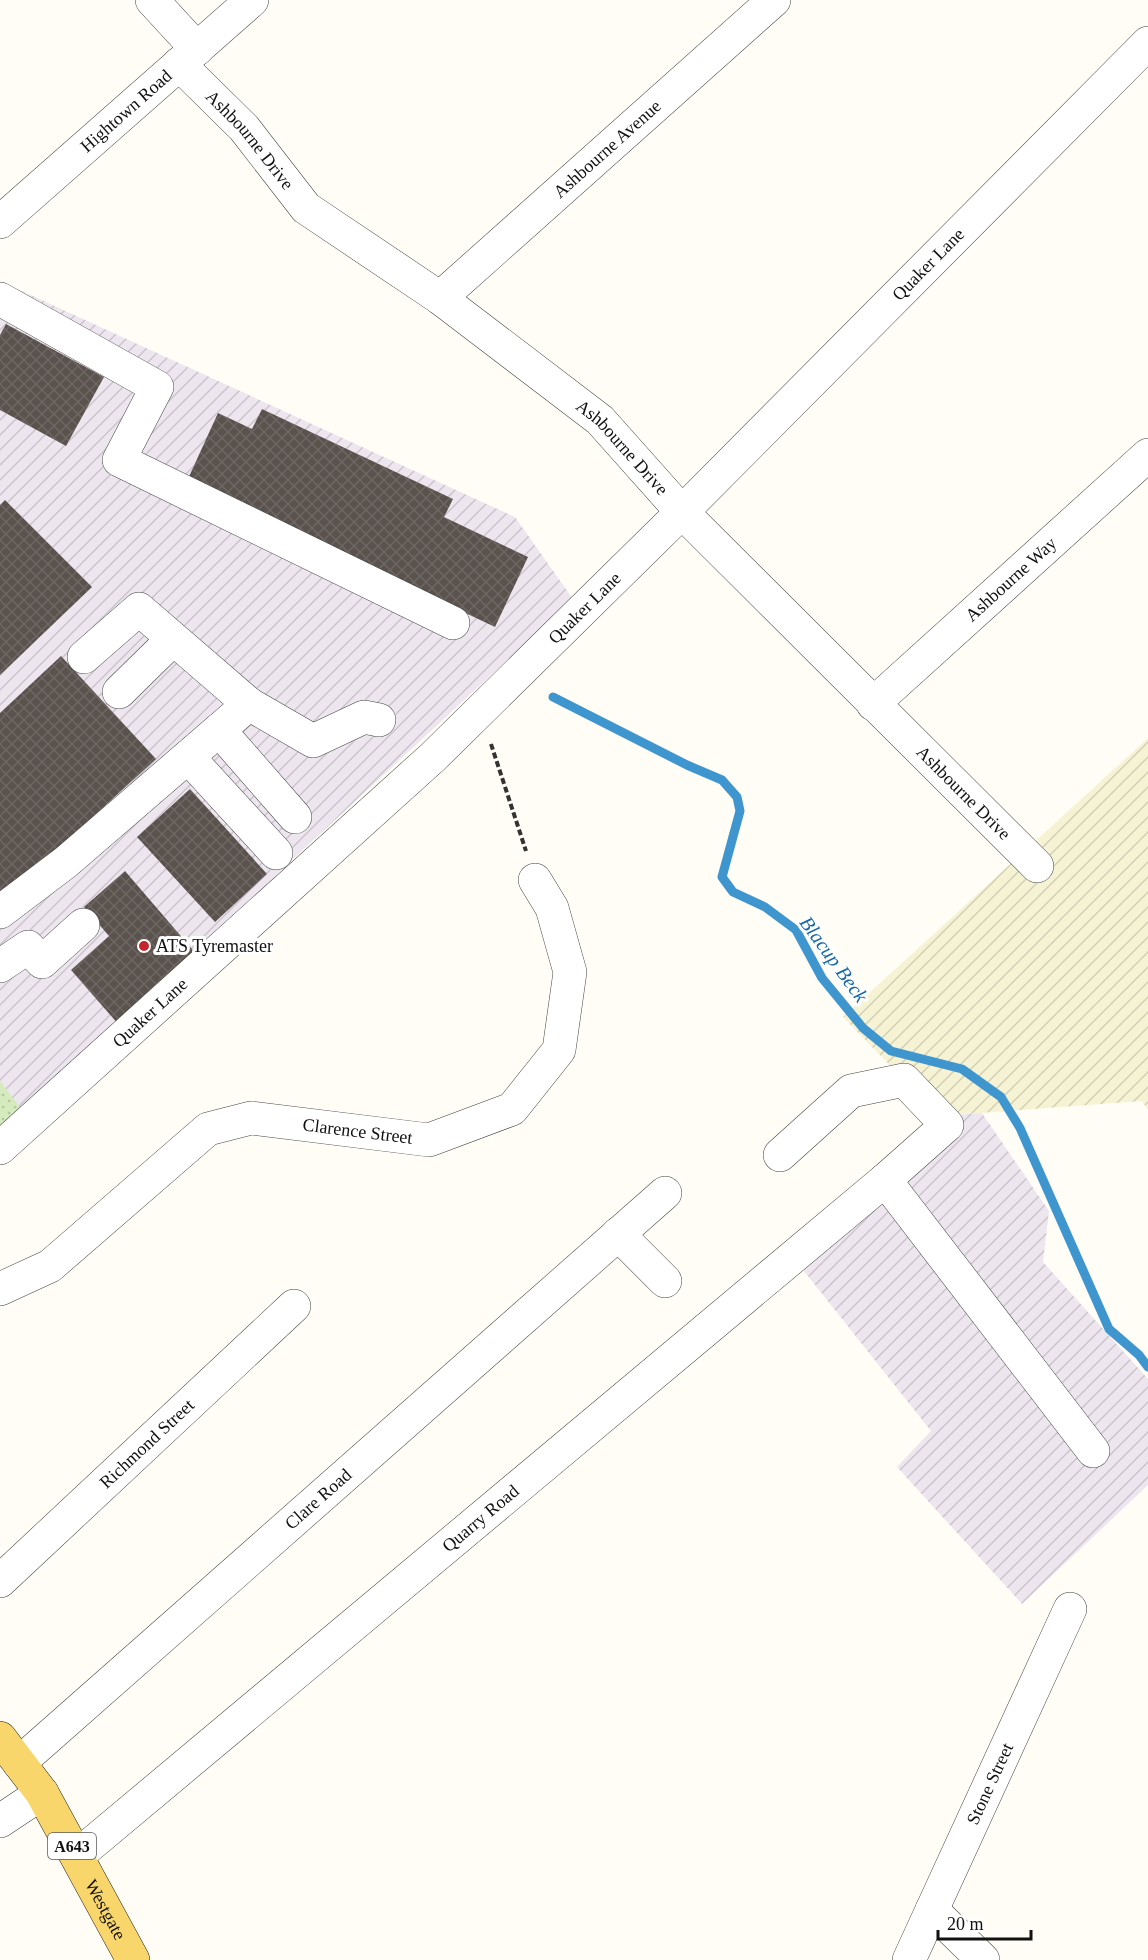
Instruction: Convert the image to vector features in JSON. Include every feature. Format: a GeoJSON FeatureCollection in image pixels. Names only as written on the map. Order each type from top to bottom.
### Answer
{"type":"FeatureCollection","features":[{"type":"Feature","properties":{"kind":"main road","name":"Westgate"},"geometry":{"type":"LineString","coordinates":[[10,1750],[42,1793],[134,1960]]}},
{"type":"Feature","properties":{"kind":"street","name":"Ashbourne Drive"},"geometry":{"type":"LineString","coordinates":[[152,0],[188,57],[306,208],[440,298],[600,420],[682,512],[1037,866]]}},
{"type":"Feature","properties":{"kind":"street","name":"Hightown Road"},"geometry":{"type":"LineString","coordinates":[[0,222],[252,0]]}},
{"type":"Feature","properties":{"kind":"street","name":"Ashbourne Avenue"},"geometry":{"type":"LineString","coordinates":[[440,298],[774,0]]}},
{"type":"Feature","properties":{"kind":"street","name":"Quaker Lane"},"geometry":{"type":"LineString","coordinates":[[0,1148],[434,757],[682,512],[1148,43]]}},
{"type":"Feature","properties":{"kind":"street"},"geometry":{"type":"LineString","coordinates":[[0,299],[158,387],[119,460],[453,623]]}},
{"type":"Feature","properties":{"kind":"street","name":"Ashbourne Way"},"geometry":{"type":"LineString","coordinates":[[873,704],[1148,455]]}},
{"type":"Feature","properties":{"kind":"street"},"geometry":{"type":"LineString","coordinates":[[84,657],[139,609],[249,704],[314,741],[364,717],[379,720]]}},
{"type":"Feature","properties":{"kind":"street"},"geometry":{"type":"LineString","coordinates":[[119,692],[173,639]]}},
{"type":"Feature","properties":{"kind":"street"},"geometry":{"type":"LineString","coordinates":[[0,912],[66,862],[249,704]]}},
{"type":"Feature","properties":{"kind":"street"},"geometry":{"type":"LineString","coordinates":[[219,730],[295,817]]}},
{"type":"Feature","properties":{"kind":"street"},"geometry":{"type":"LineString","coordinates":[[188,757],[276,853]]}},
{"type":"Feature","properties":{"kind":"street","name":"Clarence Street"},"geometry":{"type":"LineString","coordinates":[[0,1289],[50,1266],[208,1129],[251,1118],[429,1140],[512,1109],[559,1050],[570,972],[552,908],[536,880]]}},
{"type":"Feature","properties":{"kind":"street"},"geometry":{"type":"LineString","coordinates":[[0,966],[28,947],[42,962],[83,925]]}},
{"type":"Feature","properties":{"kind":"street","name":"Quarry Road"},"geometry":{"type":"LineString","coordinates":[[77,1856],[885,1180],[947,1125],[904,1080],[851,1091],[780,1155]]}},
{"type":"Feature","properties":{"kind":"street"},"geometry":{"type":"LineString","coordinates":[[885,1180],[1093,1451]]}},
{"type":"Feature","properties":{"kind":"street","name":"Clare Road"},"geometry":{"type":"LineString","coordinates":[[10,1750],[665,1193]]}},
{"type":"Feature","properties":{"kind":"street"},"geometry":{"type":"LineString","coordinates":[[618,1234],[665,1281]]}},
{"type":"Feature","properties":{"kind":"street","name":"Richmond Street"},"geometry":{"type":"LineString","coordinates":[[0,1581],[294,1306]]}},
{"type":"Feature","properties":{"kind":"street","name":"Stone Street"},"geometry":{"type":"LineString","coordinates":[[909,1960],[1070,1609]]}},
{"type":"Feature","properties":{"kind":"street"},"geometry":{"type":"LineString","coordinates":[[0,1821],[42,1793]]}},
{"type":"Feature","properties":{"kind":"street"},"geometry":{"type":"LineString","coordinates":[[932,1910],[983,1960]]}},
{"type":"Feature","properties":{"kind":"path"},"geometry":{"type":"LineString","coordinates":[[480,711],[536,880]]}},
{"type":"Feature","properties":{"kind":"shaded area"},"geometry":{"type":"Polygon","coordinates":[[[0,281],[515,517],[573,599],[280,871],[198,956],[0,1132],[0,281]]]}},
{"type":"Feature","properties":{"kind":"shaded area"},"geometry":{"type":"Polygon","coordinates":[[[1148,738],[1148,1110],[1142,1101],[939,1116],[843,1017],[1148,738]]]}},
{"type":"Feature","properties":{"kind":"shaded area"},"geometry":{"type":"Polygon","coordinates":[[[982,1113],[1049,1211],[1043,1262],[1148,1379],[1148,1485],[1022,1604],[897,1467],[931,1431],[800,1266],[939,1116],[982,1113]]]}},
{"type":"Feature","properties":{"kind":"green space"},"geometry":{"type":"Polygon","coordinates":[[[0,1081],[23,1111],[0,1132],[0,1081]]]}},
{"type":"Feature","properties":{"kind":"building"},"geometry":{"type":"Polygon","coordinates":[[[6,324],[104,377],[66,446],[0,410],[0,335],[6,324]]]}},
{"type":"Feature","properties":{"kind":"building"},"geometry":{"type":"Polygon","coordinates":[[[262,409],[453,499],[444,517],[528,557],[495,627],[187,481],[218,413],[252,429],[262,409]]]}},
{"type":"Feature","properties":{"kind":"building"},"geometry":{"type":"Polygon","coordinates":[[[5,500],[92,587],[0,675],[0,505],[5,500]]]}},
{"type":"Feature","properties":{"kind":"building"},"geometry":{"type":"Polygon","coordinates":[[[61,656],[156,759],[0,902],[0,713],[61,656]]]}},
{"type":"Feature","properties":{"kind":"building"},"geometry":{"type":"Polygon","coordinates":[[[190,789],[267,874],[215,922],[137,837],[190,789]]]}},
{"type":"Feature","properties":{"kind":"building","name":"ATS Tyremaster"},"geometry":{"type":"Polygon","coordinates":[[[125,871],[198,956],[119,1025],[71,970],[109,936],[84,907],[125,871]]]}},
{"type":"Feature","properties":{"kind":"waterway","name":"Blacup Beck"},"geometry":{"type":"LineString","coordinates":[[553,697],[687,765],[722,780],[737,797],[740,811],[722,877],[733,892],[765,907],[796,930],[822,978],[863,1028],[891,1051],[962,1069],[1001,1097],[1020,1128],[1109,1329],[1139,1355],[1148,1367]]}},
{"type":"Feature","properties":{"kind":"place","name":"ATS Tyremaster"},"geometry":{"type":"Point","coordinates":[144,946]}}]}
